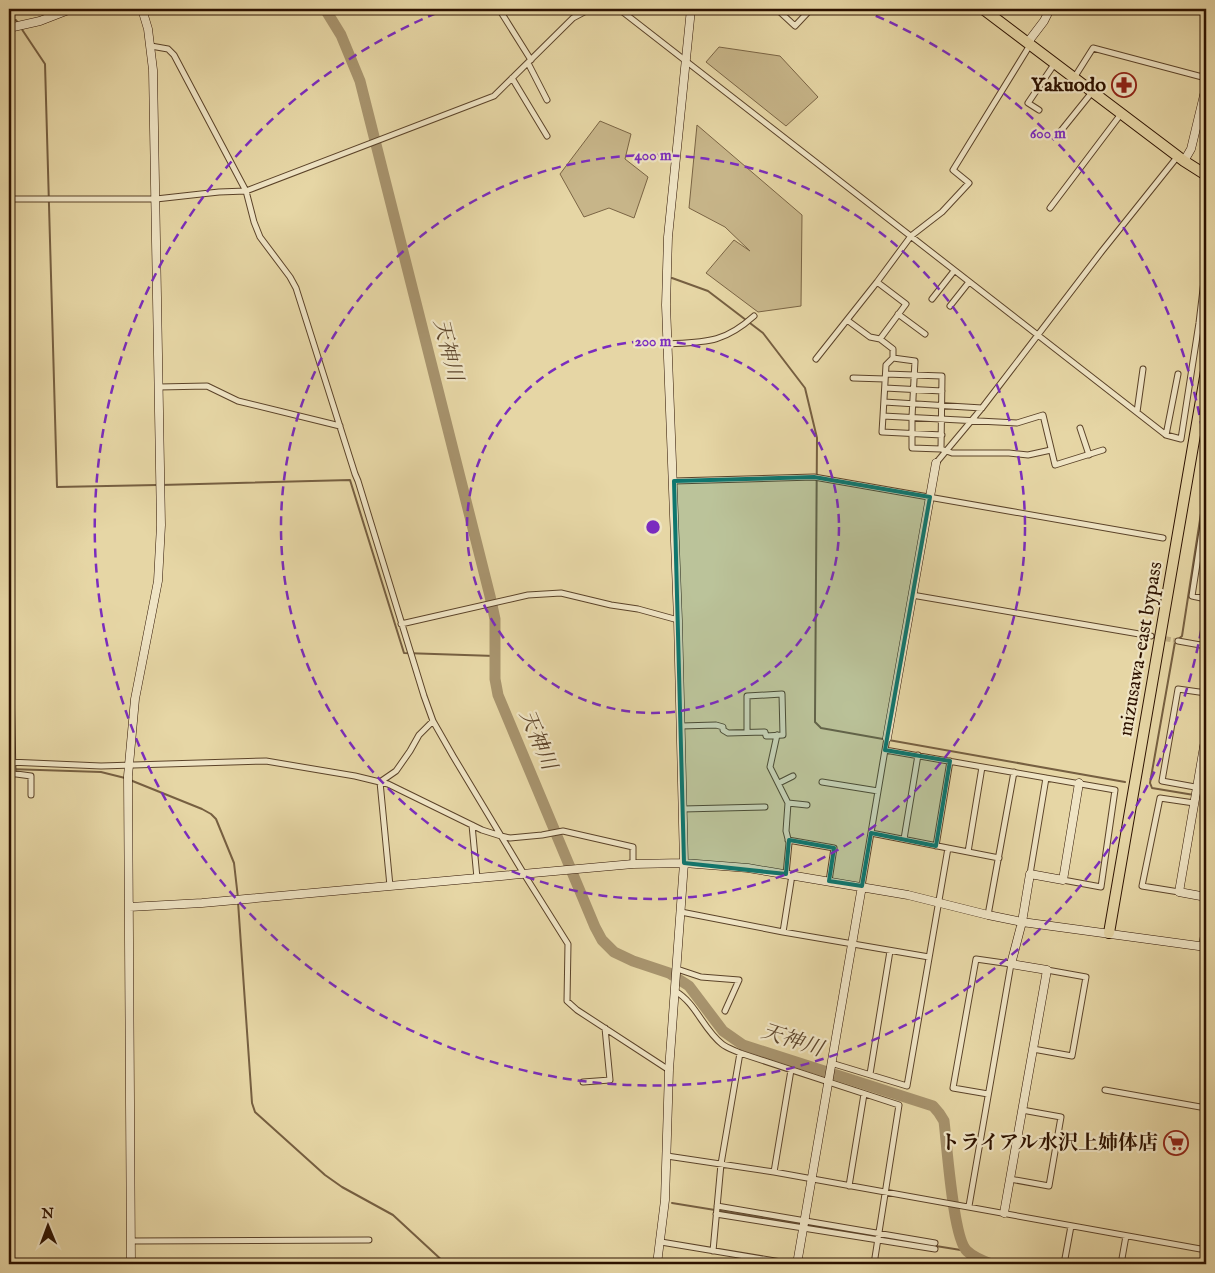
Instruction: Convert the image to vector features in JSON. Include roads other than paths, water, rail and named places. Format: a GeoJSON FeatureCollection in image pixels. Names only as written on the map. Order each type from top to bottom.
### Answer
{"type":"FeatureCollection","features":[{"type":"Feature","properties":{"kind":"highway"},"geometry":{"type":"LineString","coordinates":[[983,9],[1181,158],[1206,174]]}},
{"type":"Feature","properties":{"kind":"highway","name":"mizusawa-east bypass"},"geometry":{"type":"LineString","coordinates":[[1109,933],[1206,371]]}},
{"type":"Feature","properties":{"kind":"street"},"geometry":{"type":"LineString","coordinates":[[9,28],[40,21],[71,9]]}},
{"type":"Feature","properties":{"kind":"street"},"geometry":{"type":"LineString","coordinates":[[131,1264],[129,765],[135,699],[154,609],[161,554],[153,70],[151,46],[142,9]]}},
{"type":"Feature","properties":{"kind":"street"},"geometry":{"type":"LineString","coordinates":[[499,9],[529,61],[547,100]]}},
{"type":"Feature","properties":{"kind":"street"},"geometry":{"type":"LineString","coordinates":[[9,199],[156,199],[246,191],[494,96],[573,18],[590,9]]}},
{"type":"Feature","properties":{"kind":"street"},"geometry":{"type":"LineString","coordinates":[[619,9],[1166,435],[1181,439],[1199,324],[1206,264]]}},
{"type":"Feature","properties":{"kind":"street"},"geometry":{"type":"LineString","coordinates":[[657,1264],[661,1242],[667,1156],[669,1070],[684,863],[682,726],[666,305],[668,237],[691,9]]}},
{"type":"Feature","properties":{"kind":"street"},"geometry":{"type":"LineString","coordinates":[[785,9],[781,13],[795,26],[811,9]]}},
{"type":"Feature","properties":{"kind":"street"},"geometry":{"type":"LineString","coordinates":[[816,360],[910,236],[942,212],[968,183],[953,170],[1029,43],[1044,22],[1050,9]]}},
{"type":"Feature","properties":{"kind":"street"},"geometry":{"type":"LineString","coordinates":[[151,46],[168,49],[174,55],[246,191],[260,237],[296,288],[433,721],[568,944],[567,1001],[669,1070]]}},
{"type":"Feature","properties":{"kind":"street"},"geometry":{"type":"LineString","coordinates":[[1074,78],[1093,48],[1206,78]]}},
{"type":"Feature","properties":{"kind":"street"},"geometry":{"type":"LineString","coordinates":[[1039,110],[1028,102],[1055,63]]}},
{"type":"Feature","properties":{"kind":"street"},"geometry":{"type":"LineString","coordinates":[[512,78],[547,136]]}},
{"type":"Feature","properties":{"kind":"street"},"geometry":{"type":"LineString","coordinates":[[797,1264],[936,463],[943,450],[971,422],[1102,251],[1181,158],[1191,149],[1206,88]]}},
{"type":"Feature","properties":{"kind":"street"},"geometry":{"type":"LineString","coordinates":[[1060,132],[1093,91]]}},
{"type":"Feature","properties":{"kind":"street"},"geometry":{"type":"LineString","coordinates":[[1050,208],[1122,113]]}},
{"type":"Feature","properties":{"kind":"street"},"geometry":{"type":"LineString","coordinates":[[932,299],[954,270]]}},
{"type":"Feature","properties":{"kind":"street"},"geometry":{"type":"LineString","coordinates":[[877,282],[906,304],[880,338]]}},
{"type":"Feature","properties":{"kind":"street"},"geometry":{"type":"LineString","coordinates":[[950,306],[969,282]]}},
{"type":"Feature","properties":{"kind":"street"},"geometry":{"type":"LineString","coordinates":[[898,314],[924,334]]}},
{"type":"Feature","properties":{"kind":"street"},"geometry":{"type":"LineString","coordinates":[[668,344],[709,342],[740,329],[754,316]]}},
{"type":"Feature","properties":{"kind":"street"},"geometry":{"type":"LineString","coordinates":[[847,320],[870,337],[880,338],[893,349],[893,358],[886,365],[882,432],[942,435]]}},
{"type":"Feature","properties":{"kind":"street"},"geometry":{"type":"LineString","coordinates":[[893,358],[915,361],[912,448],[943,450],[952,453],[1028,455],[1051,450]]}},
{"type":"Feature","properties":{"kind":"street"},"geometry":{"type":"LineString","coordinates":[[1137,412],[1143,369]]}},
{"type":"Feature","properties":{"kind":"street"},"geometry":{"type":"LineString","coordinates":[[1166,435],[1178,374]]}},
{"type":"Feature","properties":{"kind":"street"},"geometry":{"type":"LineString","coordinates":[[853,378],[914,375],[942,376],[941,419],[943,450]]}},
{"type":"Feature","properties":{"kind":"street"},"geometry":{"type":"LineString","coordinates":[[159,387],[207,386],[238,400],[340,426]]}},
{"type":"Feature","properties":{"kind":"street"},"geometry":{"type":"LineString","coordinates":[[885,388],[942,391]]}},
{"type":"Feature","properties":{"kind":"street"},"geometry":{"type":"LineString","coordinates":[[884,402],[982,408]]}},
{"type":"Feature","properties":{"kind":"street"},"geometry":{"type":"LineString","coordinates":[[883,416],[1017,423],[1043,415],[1056,465],[1103,450]]}},
{"type":"Feature","properties":{"kind":"street"},"geometry":{"type":"LineString","coordinates":[[1080,428],[1088,454]]}},
{"type":"Feature","properties":{"kind":"street"},"geometry":{"type":"LineString","coordinates":[[674,481],[814,477],[1163,538]]}},
{"type":"Feature","properties":{"kind":"street"},"geometry":{"type":"LineString","coordinates":[[1206,506],[1192,596],[1206,599]]}},
{"type":"Feature","properties":{"kind":"street"},"geometry":{"type":"LineString","coordinates":[[402,624],[528,595],[561,593],[611,605],[638,609],[678,620]]}},
{"type":"Feature","properties":{"kind":"street"},"geometry":{"type":"LineString","coordinates":[[912,595],[1151,636]]}},
{"type":"Feature","properties":{"kind":"street"},"geometry":{"type":"LineString","coordinates":[[9,596],[12,768]]}},
{"type":"Feature","properties":{"kind":"street"},"geometry":{"type":"LineString","coordinates":[[1178,641],[1206,646]]}},
{"type":"Feature","properties":{"kind":"street"},"geometry":{"type":"LineString","coordinates":[[1206,693],[1178,689],[1162,781],[1206,789]]}},
{"type":"Feature","properties":{"kind":"street"},"geometry":{"type":"LineString","coordinates":[[682,726],[716,725],[723,727],[723,730],[728,733],[764,732],[766,736],[782,735],[782,694],[746,696],[747,732]]}},
{"type":"Feature","properties":{"kind":"street"},"geometry":{"type":"LineString","coordinates":[[380,782],[396,771],[419,735],[433,721]]}},
{"type":"Feature","properties":{"kind":"street"},"geometry":{"type":"LineString","coordinates":[[776,735],[770,767],[788,803],[786,831],[789,875],[783,932]]}},
{"type":"Feature","properties":{"kind":"street"},"geometry":{"type":"LineString","coordinates":[[1179,892],[1206,735]]}},
{"type":"Feature","properties":{"kind":"street"},"geometry":{"type":"LineString","coordinates":[[885,750],[1115,790],[1101,887],[1030,874]]}},
{"type":"Feature","properties":{"kind":"street"},"geometry":{"type":"LineString","coordinates":[[904,839],[918,755]]}},
{"type":"Feature","properties":{"kind":"street"},"geometry":{"type":"LineString","coordinates":[[12,768],[266,761],[380,782],[413,795],[472,825],[501,836],[510,838],[542,836],[563,831],[633,847],[633,864]]}},
{"type":"Feature","properties":{"kind":"street"},"geometry":{"type":"LineString","coordinates":[[936,846],[950,761]]}},
{"type":"Feature","properties":{"kind":"street"},"geometry":{"type":"LineString","coordinates":[[968,852],[982,767]]}},
{"type":"Feature","properties":{"kind":"street"},"geometry":{"type":"LineString","coordinates":[[12,768],[31,776],[31,795]]}},
{"type":"Feature","properties":{"kind":"street"},"geometry":{"type":"LineString","coordinates":[[988,916],[1000,858],[1014,772]]}},
{"type":"Feature","properties":{"kind":"street"},"geometry":{"type":"LineString","coordinates":[[779,783],[793,776]]}},
{"type":"Feature","properties":{"kind":"street"},"geometry":{"type":"LineString","coordinates":[[968,1206],[1011,964],[1022,922],[1046,778]]}},
{"type":"Feature","properties":{"kind":"street"},"geometry":{"type":"LineString","coordinates":[[380,782],[390,886]]}},
{"type":"Feature","properties":{"kind":"street"},"geometry":{"type":"LineString","coordinates":[[822,782],[878,791]]}},
{"type":"Feature","properties":{"kind":"street"},"geometry":{"type":"LineString","coordinates":[[1063,880],[1079,783]]}},
{"type":"Feature","properties":{"kind":"street"},"geometry":{"type":"LineString","coordinates":[[1194,803],[1160,798],[1142,886],[1206,897]]}},
{"type":"Feature","properties":{"kind":"street"},"geometry":{"type":"LineString","coordinates":[[788,803],[807,805]]}},
{"type":"Feature","properties":{"kind":"street"},"geometry":{"type":"LineString","coordinates":[[683,809],[765,807]]}},
{"type":"Feature","properties":{"kind":"street"},"geometry":{"type":"LineString","coordinates":[[472,825],[477,878]]}},
{"type":"Feature","properties":{"kind":"street"},"geometry":{"type":"LineString","coordinates":[[871,833],[1000,858]]}},
{"type":"Feature","properties":{"kind":"street"},"geometry":{"type":"LineString","coordinates":[[788,840],[834,848],[828,881]]}},
{"type":"Feature","properties":{"kind":"street"},"geometry":{"type":"LineString","coordinates":[[831,1063],[907,1086],[948,848]]}},
{"type":"Feature","properties":{"kind":"street"},"geometry":{"type":"LineString","coordinates":[[129,907],[202,904],[633,864],[684,863],[748,868],[862,886],[939,902],[988,916],[1022,922],[1205,946],[1206,928]]}},
{"type":"Feature","properties":{"kind":"street"},"geometry":{"type":"LineString","coordinates":[[681,912],[929,957]]}},
{"type":"Feature","properties":{"kind":"street"},"geometry":{"type":"LineString","coordinates":[[870,1074],[890,951]]}},
{"type":"Feature","properties":{"kind":"street"},"geometry":{"type":"LineString","coordinates":[[988,1094],[953,1088],[976,959],[1086,977],[1072,1056],[1033,1049]]}},
{"type":"Feature","properties":{"kind":"street"},"geometry":{"type":"LineString","coordinates":[[677,969],[701,977],[739,980],[725,1011]]}},
{"type":"Feature","properties":{"kind":"street"},"geometry":{"type":"LineString","coordinates":[[1004,1213],[1047,970]]}},
{"type":"Feature","properties":{"kind":"street"},"geometry":{"type":"LineString","coordinates":[[675,991],[684,996],[722,1044],[740,1053],[899,1105],[874,1264]]}},
{"type":"Feature","properties":{"kind":"street"},"geometry":{"type":"LineString","coordinates":[[583,1082],[610,1080],[606,1028]]}},
{"type":"Feature","properties":{"kind":"street"},"geometry":{"type":"LineString","coordinates":[[713,1251],[721,1164],[740,1053]]}},
{"type":"Feature","properties":{"kind":"street"},"geometry":{"type":"LineString","coordinates":[[774,1172],[791,1070]]}},
{"type":"Feature","properties":{"kind":"street"},"geometry":{"type":"LineString","coordinates":[[1105,1090],[1206,1108]]}},
{"type":"Feature","properties":{"kind":"street"},"geometry":{"type":"LineString","coordinates":[[848,1186],[864,1094]]}},
{"type":"Feature","properties":{"kind":"street"},"geometry":{"type":"LineString","coordinates":[[1010,1179],[1049,1186],[1051,1176],[1061,1117],[1022,1110]]}},
{"type":"Feature","properties":{"kind":"street"},"geometry":{"type":"LineString","coordinates":[[667,1156],[774,1172],[1206,1250]]}},
{"type":"Feature","properties":{"kind":"street"},"geometry":{"type":"LineString","coordinates":[[717,1206],[935,1250]]}},
{"type":"Feature","properties":{"kind":"street"},"geometry":{"type":"LineString","coordinates":[[716,1214],[804,1224],[935,1243]]}},
{"type":"Feature","properties":{"kind":"street"},"geometry":{"type":"LineString","coordinates":[[1064,1264],[1071,1226]]}},
{"type":"Feature","properties":{"kind":"street"},"geometry":{"type":"LineString","coordinates":[[1121,1264],[1126,1236]]}},
{"type":"Feature","properties":{"kind":"street"},"geometry":{"type":"LineString","coordinates":[[131,1241],[369,1240]]}},
{"type":"Feature","properties":{"kind":"street"},"geometry":{"type":"LineString","coordinates":[[661,1242],[793,1264]]}},
{"type":"Feature","properties":{"kind":"waterway","name":"天神川"},"geometry":{"type":"LineString","coordinates":[[325,9],[341,35],[360,81],[490,596],[495,619],[495,679],[498,695],[595,927],[602,940],[614,952],[633,961],[669,973],[689,986],[723,1031],[743,1045],[933,1106],[944,1121],[954,1211],[962,1243],[969,1253],[991,1264]]}},
{"type":"Feature","properties":{"kind":"waterway"},"geometry":{"type":"LineString","coordinates":[[9,21],[16,20],[19,24]]}},
{"type":"Feature","properties":{"kind":"waterway"},"geometry":{"type":"LineString","coordinates":[[21,28],[45,64],[57,487],[157,485]]}},
{"type":"Feature","properties":{"kind":"waterway"},"geometry":{"type":"LineString","coordinates":[[672,278],[708,291],[763,333],[805,388],[817,438],[815,722],[821,728],[1125,782]]}},
{"type":"Feature","properties":{"kind":"waterway"},"geometry":{"type":"LineString","coordinates":[[161,485],[350,480],[404,653],[495,656]]}},
{"type":"Feature","properties":{"kind":"waterway"},"geometry":{"type":"LineString","coordinates":[[1194,795],[1152,788],[1150,783],[1175,642],[1182,636],[1206,481]]}},
{"type":"Feature","properties":{"kind":"waterway"},"geometry":{"type":"LineString","coordinates":[[9,769],[101,772],[125,778]]}},
{"type":"Feature","properties":{"kind":"waterway"},"geometry":{"type":"LineString","coordinates":[[130,780],[202,809],[216,819],[234,863],[238,898]]}},
{"type":"Feature","properties":{"kind":"waterway"},"geometry":{"type":"LineString","coordinates":[[1199,796],[1206,798]]}},
{"type":"Feature","properties":{"kind":"waterway"},"geometry":{"type":"LineString","coordinates":[[238,902],[252,1103],[255,1112],[325,1175],[342,1187],[393,1215],[446,1264]]}},
{"type":"Feature","properties":{"kind":"waterway"},"geometry":{"type":"LineString","coordinates":[[672,1203],[800,1224]]}},
{"type":"Feature","properties":{"kind":"waterway"},"geometry":{"type":"LineString","coordinates":[[805,1225],[967,1251]]}},
{"type":"Feature","properties":{"kind":"tunnel"},"geometry":{"type":"LineString","coordinates":[[1151,636],[1178,641]]}},
{"type":"Feature","properties":{"kind":"place","name":"Yakuodo"},"geometry":{"type":"Point","coordinates":[1124,85]}},
{"type":"Feature","properties":{"kind":"place","name":"トライアル水沢上姉体店"},"geometry":{"type":"Point","coordinates":[1176,1143]}}]}
